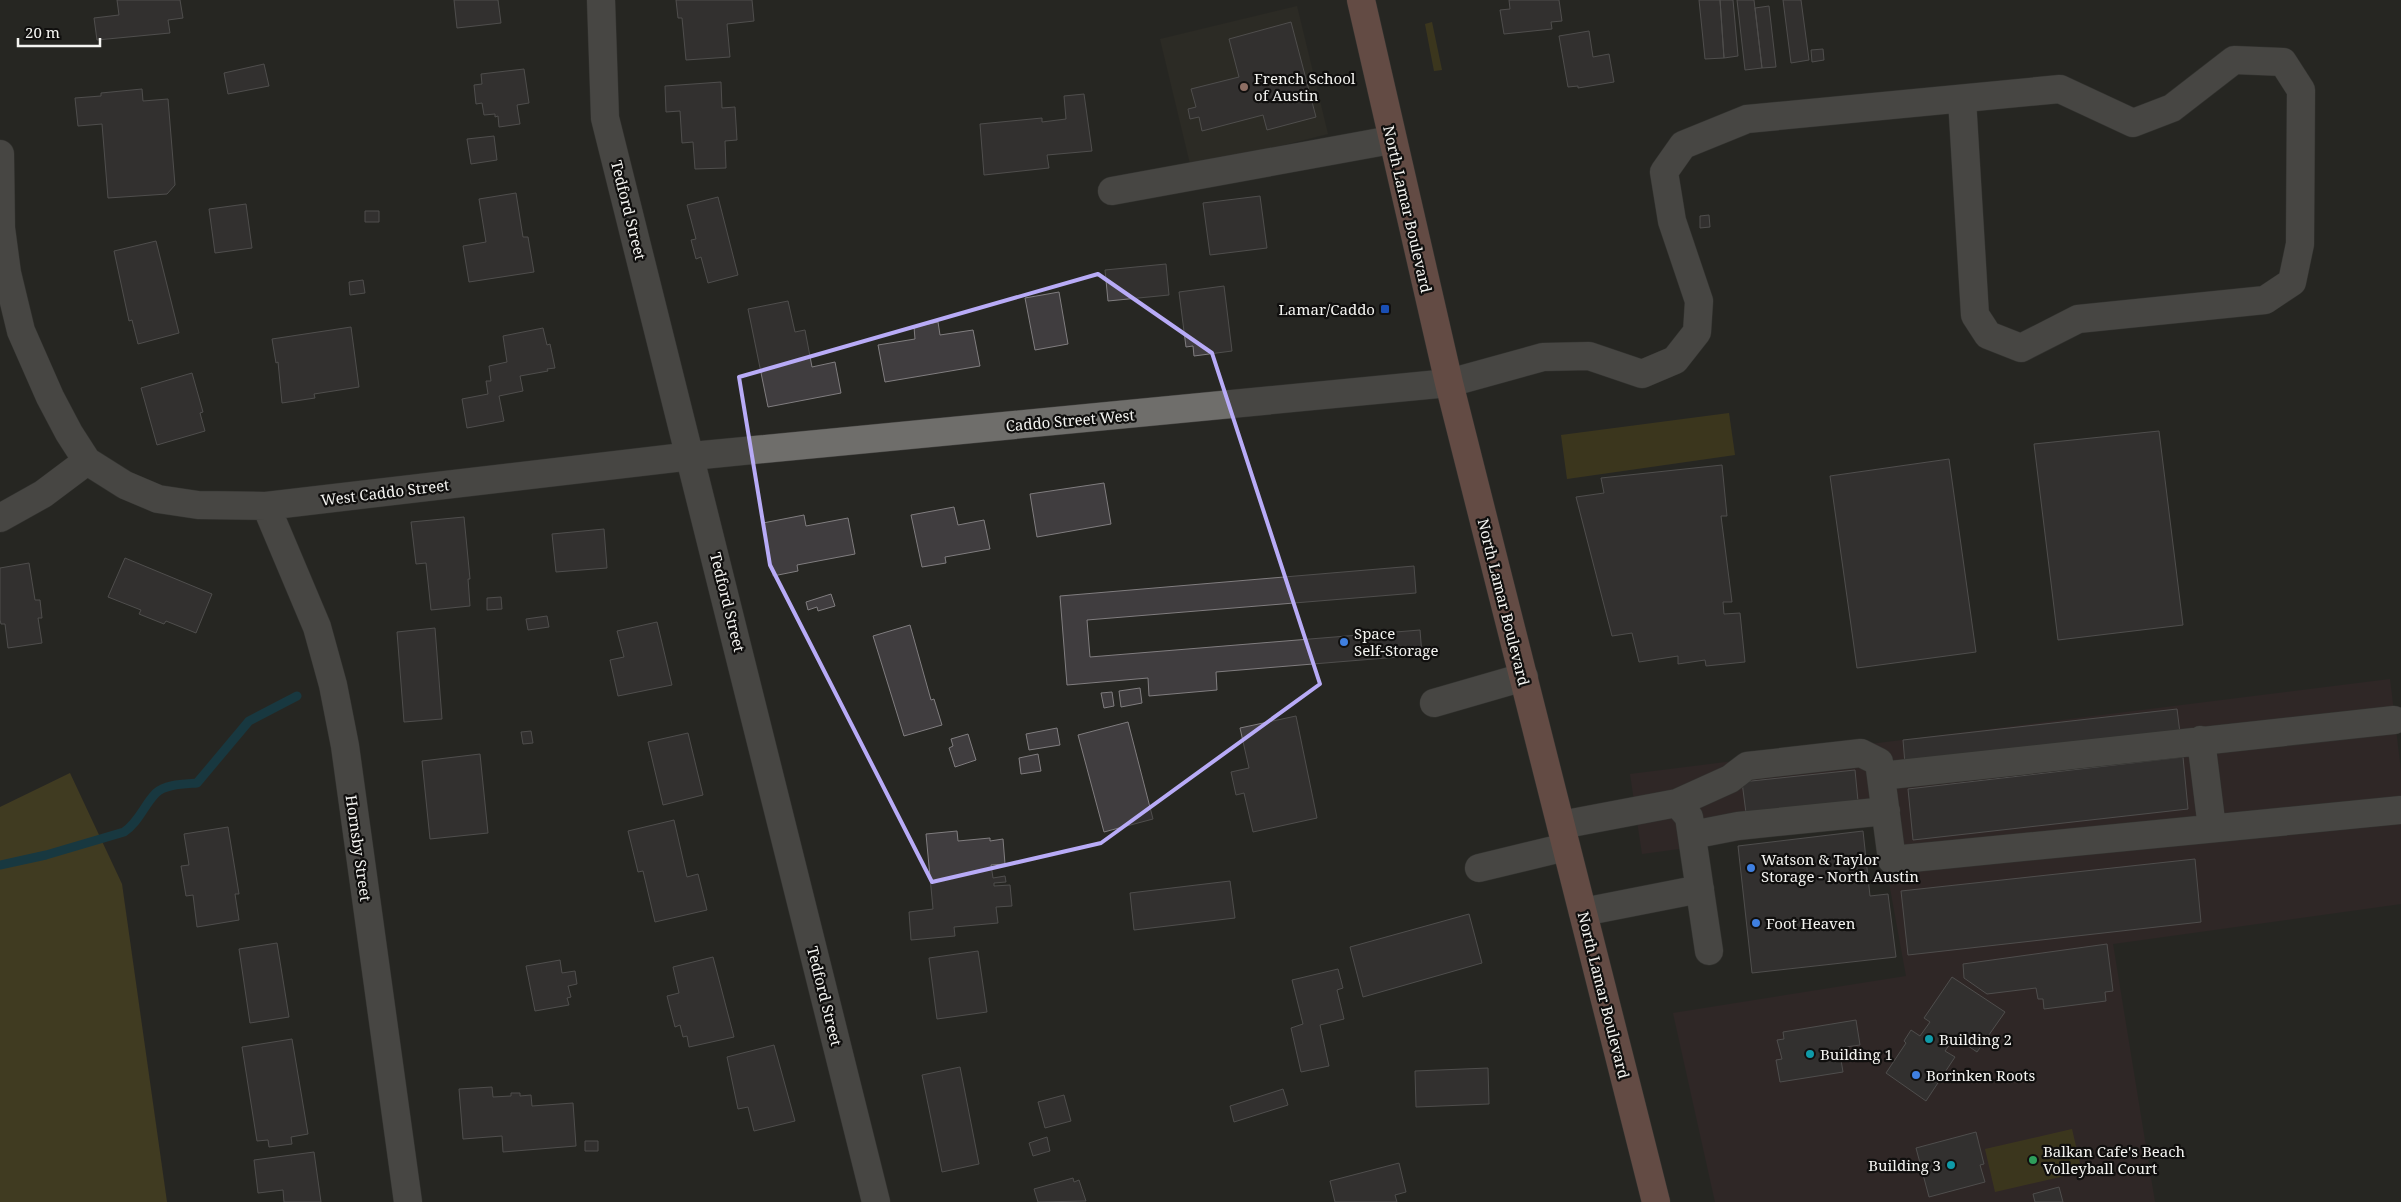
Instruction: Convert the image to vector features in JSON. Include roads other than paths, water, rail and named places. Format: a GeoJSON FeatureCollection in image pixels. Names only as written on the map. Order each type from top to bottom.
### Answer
{"type":"FeatureCollection","features":[{"type":"Feature","properties":{"kind":"main road","name":"North Lamar Boulevard"},"geometry":{"type":"LineString","coordinates":[[1361,0],[1391,140],[1449,383],[1656,1202]]}},
{"type":"Feature","properties":{"kind":"street","name":"Tedford Street"},"geometry":{"type":"LineString","coordinates":[[601,0],[606,118],[692,456],[876,1202]]}},
{"type":"Feature","properties":{"kind":"street","name":"Caddo Street West"},"geometry":{"type":"LineString","coordinates":[[692,456],[1449,383],[1543,357],[1589,356],[1642,374],[1675,360],[1697,332],[1699,301],[1672,221],[1664,172],[1683,145],[1747,119],[2060,89],[2133,123],[2172,108],[2234,60],[2283,62],[2301,90],[2300,244],[2292,282],[2265,300],[2078,319],[2021,348],[1988,335],[1975,315],[1962,99]]}},
{"type":"Feature","properties":{"kind":"street"},"geometry":{"type":"LineString","coordinates":[[1112,191],[1391,140]]}},
{"type":"Feature","properties":{"kind":"street"},"geometry":{"type":"LineString","coordinates":[[0,154],[1,228],[7,273],[10,333],[50,398],[68,433],[87,461],[43,494],[0,518]]}},
{"type":"Feature","properties":{"kind":"street","name":"West Caddo Street"},"geometry":{"type":"LineString","coordinates":[[87,461],[125,485],[158,499],[198,505],[266,506],[692,456]]}},
{"type":"Feature","properties":{"kind":"street","name":"Hornsby Street"},"geometry":{"type":"LineString","coordinates":[[266,506],[317,627],[333,685],[345,746],[408,1202]]}},
{"type":"Feature","properties":{"kind":"street"},"geometry":{"type":"LineString","coordinates":[[1434,703],[1524,677]]}},
{"type":"Feature","properties":{"kind":"street"},"geometry":{"type":"LineString","coordinates":[[1881,776],[2394,720]]}},
{"type":"Feature","properties":{"kind":"street"},"geometry":{"type":"LineString","coordinates":[[2201,740],[2212,828]]}},
{"type":"Feature","properties":{"kind":"street"},"geometry":{"type":"LineString","coordinates":[[1479,868],[1564,836],[1677,803],[1730,779],[1747,766],[1861,753],[1879,762],[1892,860],[2401,810]]}},
{"type":"Feature","properties":{"kind":"street"},"geometry":{"type":"LineString","coordinates":[[1677,803],[1689,817],[1709,951]]}},
{"type":"Feature","properties":{"kind":"street"},"geometry":{"type":"LineString","coordinates":[[1692,835],[1738,826],[1886,811]]}},
{"type":"Feature","properties":{"kind":"street"},"geometry":{"type":"LineString","coordinates":[[1583,912],[1700,889]]}},
{"type":"Feature","properties":{"kind":"waterway"},"geometry":{"type":"LineString","coordinates":[[0,865],[46,855],[124,832],[134,823],[156,793],[170,786],[197,783],[249,721],[297,696]]}},
{"type":"Feature","properties":{"kind":"place","name":"French School of Austin"},"geometry":{"type":"Point","coordinates":[1244,87]}},
{"type":"Feature","properties":{"kind":"place","name":"Lamar/Caddo"},"geometry":{"type":"Point","coordinates":[1385,309]}},
{"type":"Feature","properties":{"kind":"place","name":"Space Self-Storage"},"geometry":{"type":"Point","coordinates":[1344,642]}},
{"type":"Feature","properties":{"kind":"place","name":"Watson & Taylor Storage - North Austin"},"geometry":{"type":"Point","coordinates":[1751,868]}},
{"type":"Feature","properties":{"kind":"place","name":"Foot Heaven"},"geometry":{"type":"Point","coordinates":[1756,923]}},
{"type":"Feature","properties":{"kind":"place","name":"Building 2"},"geometry":{"type":"Point","coordinates":[1929,1039]}},
{"type":"Feature","properties":{"kind":"place","name":"Building 1"},"geometry":{"type":"Point","coordinates":[1810,1054]}},
{"type":"Feature","properties":{"kind":"place","name":"Borinken Roots"},"geometry":{"type":"Point","coordinates":[1916,1075]}},
{"type":"Feature","properties":{"kind":"place","name":"Balkan Cafe's Beach Volleyball Court"},"geometry":{"type":"Point","coordinates":[2033,1160]}},
{"type":"Feature","properties":{"kind":"place","name":"Building 3"},"geometry":{"type":"Point","coordinates":[1951,1165]}}]}
